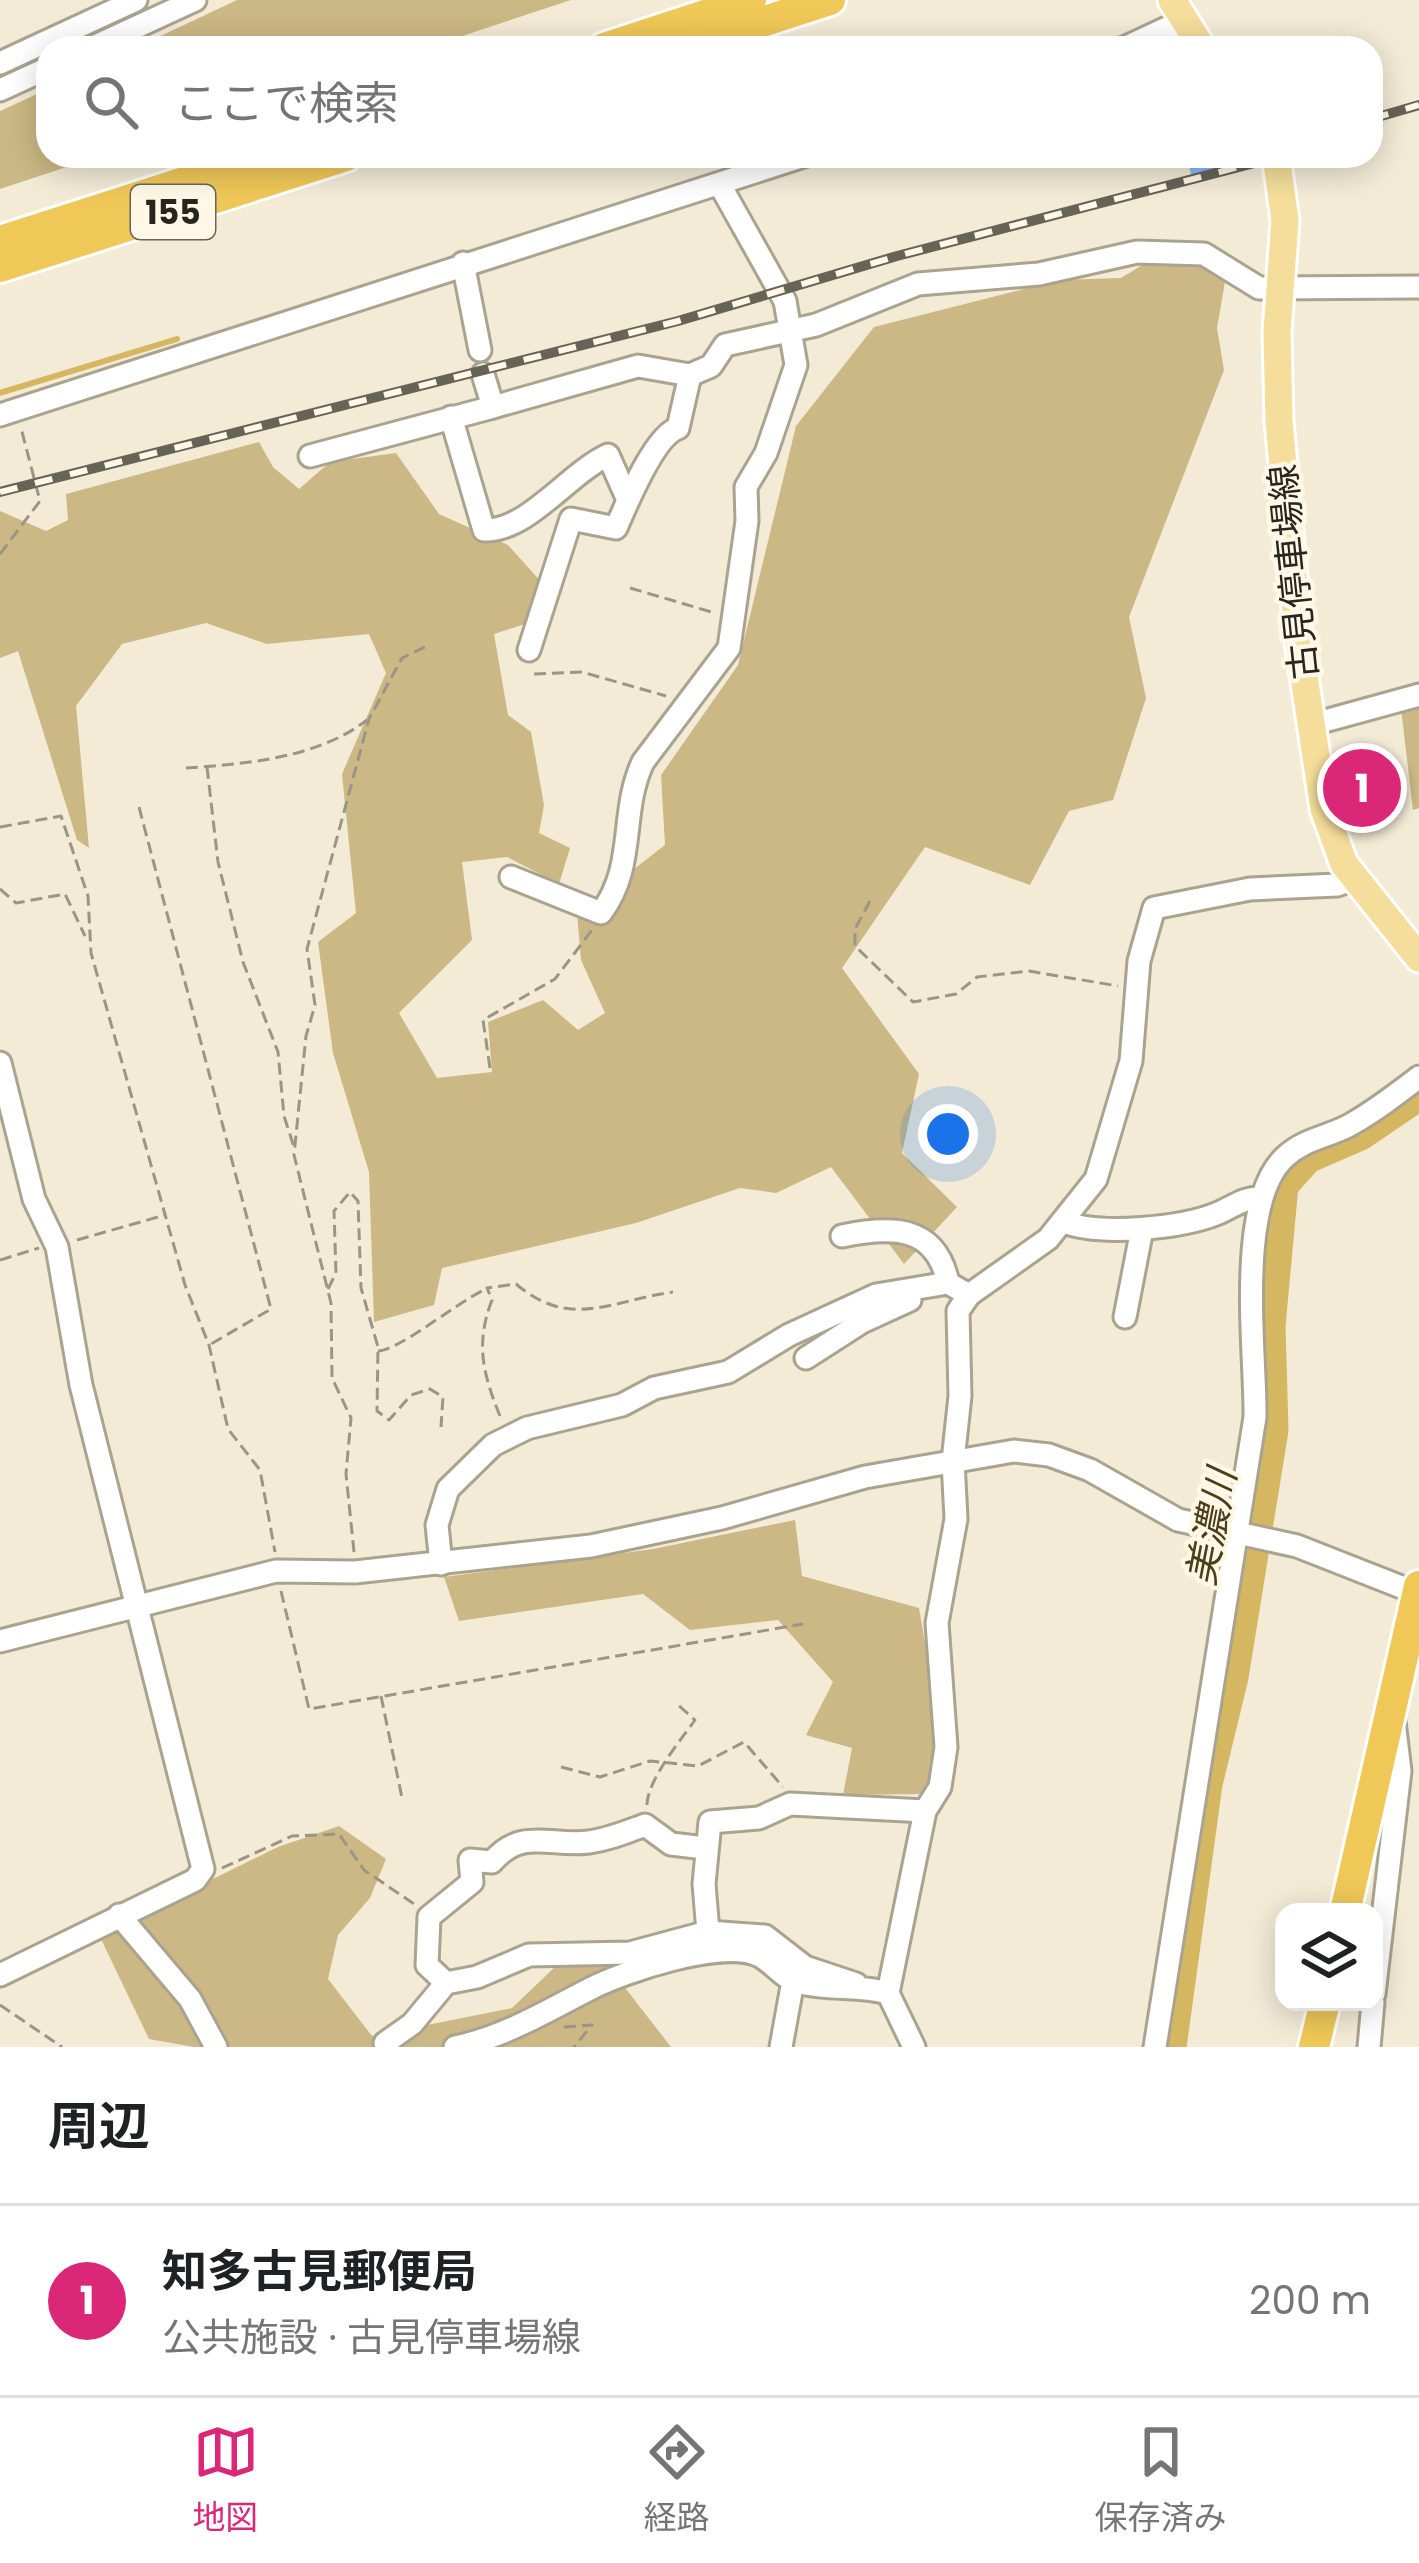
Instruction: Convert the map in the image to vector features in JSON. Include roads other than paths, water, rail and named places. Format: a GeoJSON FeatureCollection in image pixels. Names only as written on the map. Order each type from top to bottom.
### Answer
{"type":"FeatureCollection","features":[{"type":"Feature","properties":{"kind":"highway"},"geometry":{"type":"LineString","coordinates":[[641,36],[751,0]]}},
{"type":"Feature","properties":{"kind":"highway"},"geometry":{"type":"LineString","coordinates":[[718,36],[830,0]]}},
{"type":"Feature","properties":{"kind":"highway","name":"155"},"geometry":{"type":"LineString","coordinates":[[0,241],[228,168]]}},
{"type":"Feature","properties":{"kind":"highway","name":"155"},"geometry":{"type":"LineString","coordinates":[[0,267],[309,168]]}},
{"type":"Feature","properties":{"kind":"highway"},"geometry":{"type":"LineString","coordinates":[[1348,1903],[1418,1591]]}},
{"type":"Feature","properties":{"kind":"highway"},"geometry":{"type":"LineString","coordinates":[[1314,2047],[1323,2011]]}},
{"type":"Feature","properties":{"kind":"main road"},"geometry":{"type":"LineString","coordinates":[[1178,10],[1194,36]]}},
{"type":"Feature","properties":{"kind":"main road","name":"古見停車場線"},"geometry":{"type":"LineString","coordinates":[[1279,168],[1285,195],[1279,422],[1310,725],[1324,809],[1354,879],[1419,958]]}},
{"type":"Feature","properties":{"kind":"street"},"geometry":{"type":"LineString","coordinates":[[58,36],[136,0]]}},
{"type":"Feature","properties":{"kind":"street"},"geometry":{"type":"LineString","coordinates":[[118,36],[195,0]]}},
{"type":"Feature","properties":{"kind":"street"},"geometry":{"type":"LineString","coordinates":[[1141,36],[1178,10]]}},
{"type":"Feature","properties":{"kind":"street"},"geometry":{"type":"LineString","coordinates":[[0,63],[36,46]]}},
{"type":"Feature","properties":{"kind":"street"},"geometry":{"type":"LineString","coordinates":[[0,90],[36,74]]}},
{"type":"Feature","properties":{"kind":"street"},"geometry":{"type":"LineString","coordinates":[[8,412],[769,168]]}},
{"type":"Feature","properties":{"kind":"street"},"geometry":{"type":"LineString","coordinates":[[511,877],[601,913],[621,886],[635,780],[722,664],[736,620],[747,521],[744,497],[796,365],[785,301],[772,270],[720,185]]}},
{"type":"Feature","properties":{"kind":"street"},"geometry":{"type":"LineString","coordinates":[[310,456],[638,365],[690,376],[710,366],[725,345],[789,332],[918,284],[1039,274],[1137,253],[1189,250],[1259,288],[1419,287]]}},
{"type":"Feature","properties":{"kind":"street"},"geometry":{"type":"LineString","coordinates":[[463,263],[480,350]]}},
{"type":"Feature","properties":{"kind":"street"},"geometry":{"type":"LineString","coordinates":[[483,374],[493,407]]}},
{"type":"Feature","properties":{"kind":"street"},"geometry":{"type":"LineString","coordinates":[[530,650],[571,519],[616,528],[668,432],[678,428],[690,376]]}},
{"type":"Feature","properties":{"kind":"street"},"geometry":{"type":"LineString","coordinates":[[451,417],[484,530],[517,521],[574,474],[608,455],[628,500]]}},
{"type":"Feature","properties":{"kind":"street"},"geometry":{"type":"LineString","coordinates":[[1310,725],[1419,695]]}},
{"type":"Feature","properties":{"kind":"street"},"geometry":{"type":"LineString","coordinates":[[914,2047],[888,1993],[925,1811],[940,1786],[946,1747],[937,1623],[956,1519],[952,1461],[961,1396],[956,1334],[965,1299],[1008,1271],[1064,1222],[1096,1179],[1131,1061],[1146,927],[1154,908],[1250,889],[1337,886],[1354,879]]}},
{"type":"Feature","properties":{"kind":"street"},"geometry":{"type":"LineString","coordinates":[[0,1063],[34,1198],[56,1245],[81,1385],[202,1874],[0,1976]]}},
{"type":"Feature","properties":{"kind":"street"},"geometry":{"type":"LineString","coordinates":[[1155,2047],[1256,1418],[1251,1358],[1261,1198],[1272,1171],[1294,1149],[1350,1125],[1419,1078]]}},
{"type":"Feature","properties":{"kind":"street"},"geometry":{"type":"LineString","coordinates":[[1064,1222],[1142,1229],[1203,1218],[1246,1198],[1261,1198]]}},
{"type":"Feature","properties":{"kind":"street"},"geometry":{"type":"LineString","coordinates":[[842,1236],[885,1228],[907,1230],[933,1247],[948,1283],[965,1299]]}},
{"type":"Feature","properties":{"kind":"street"},"geometry":{"type":"LineString","coordinates":[[1125,1317],[1142,1229]]}},
{"type":"Feature","properties":{"kind":"street"},"geometry":{"type":"LineString","coordinates":[[441,1564],[437,1525],[448,1489],[473,1459],[508,1437],[622,1405],[654,1388],[728,1372],[775,1342],[876,1295],[948,1283]]}},
{"type":"Feature","properties":{"kind":"street"},"geometry":{"type":"LineString","coordinates":[[806,1358],[906,1301],[954,1295],[965,1299]]}},
{"type":"Feature","properties":{"kind":"street"},"geometry":{"type":"LineString","coordinates":[[0,1642],[276,1570],[356,1572],[655,1535],[865,1477],[1000,1452],[1049,1455],[1090,1470],[1178,1520],[1297,1546],[1418,1591]]}},
{"type":"Feature","properties":{"kind":"street"},"geometry":{"type":"LineString","coordinates":[[1383,1942],[1410,1776],[1391,1700]]}},
{"type":"Feature","properties":{"kind":"street"},"geometry":{"type":"LineString","coordinates":[[708,1932],[705,1848],[710,1822],[759,1818],[793,1805],[925,1811]]}},
{"type":"Feature","properties":{"kind":"street"},"geometry":{"type":"LineString","coordinates":[[446,1983],[427,1965],[429,1917],[472,1882],[468,1866],[475,1858],[492,1862],[512,1843],[526,1839],[584,1843],[647,1828],[671,1844],[705,1848]]}},
{"type":"Feature","properties":{"kind":"street"},"geometry":{"type":"LineString","coordinates":[[119,1915],[190,1999],[217,2047]]}},
{"type":"Feature","properties":{"kind":"street"},"geometry":{"type":"LineString","coordinates":[[385,2043],[412,2024],[446,1983],[477,1977],[529,1954],[630,1953],[708,1932],[765,1936],[806,1967],[888,1993]]}},
{"type":"Feature","properties":{"kind":"street"},"geometry":{"type":"LineString","coordinates":[[455,2047],[555,2009],[594,1986],[710,1951],[758,1954],[793,1982],[833,1988],[856,1984]]}},
{"type":"Feature","properties":{"kind":"street"},"geometry":{"type":"LineString","coordinates":[[781,2047],[793,1982]]}},
{"type":"Feature","properties":{"kind":"street"},"geometry":{"type":"LineString","coordinates":[[1369,2047],[1373,2011]]}},
{"type":"Feature","properties":{"kind":"waterway"},"geometry":{"type":"LineString","coordinates":[[0,393],[177,339]]}},
{"type":"Feature","properties":{"kind":"waterway","name":"美濃川"},"geometry":{"type":"LineString","coordinates":[[1170,2047],[1206,1784],[1232,1677],[1272,1430],[1269,1326],[1282,1185],[1307,1157],[1360,1134],[1419,1094]]}},
{"type":"Feature","properties":{"kind":"railway"},"geometry":{"type":"LineString","coordinates":[[1383,116],[1419,105]]}},
{"type":"Feature","properties":{"kind":"railway"},"geometry":{"type":"LineString","coordinates":[[0,492],[678,321],[897,256],[1235,168]]}},
{"type":"Feature","properties":{"kind":"place","name":"知多古見郵便局"},"geometry":{"type":"Point","coordinates":[1362,788]}}]}
